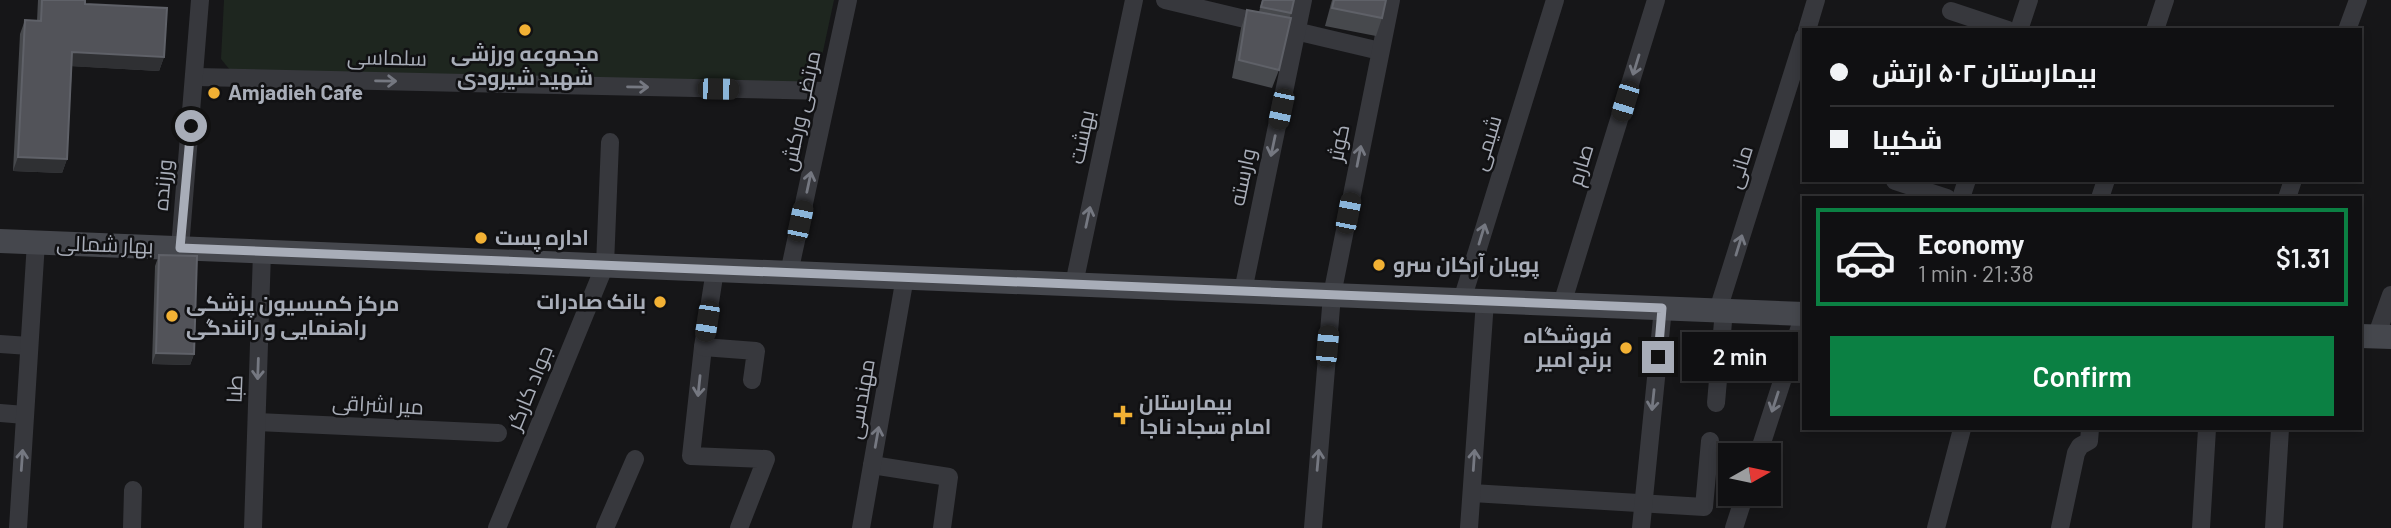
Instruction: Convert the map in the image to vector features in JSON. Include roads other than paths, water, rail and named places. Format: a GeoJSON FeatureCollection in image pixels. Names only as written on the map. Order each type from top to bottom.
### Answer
{"type":"FeatureCollection","features":[{"type":"Feature","properties":{"kind":"main road","name":"بهار شمالی"},"geometry":{"type":"LineString","coordinates":[[0,241],[1802,314]]}},
{"type":"Feature","properties":{"kind":"street","name":"ورزنده"},"geometry":{"type":"LineString","coordinates":[[180,248],[196,77],[200,0]]}},
{"type":"Feature","properties":{"kind":"street","name":"مرتضی ورکش"},"geometry":{"type":"LineString","coordinates":[[789,273],[848,0]]}},
{"type":"Feature","properties":{"kind":"street","name":"بهشت"},"geometry":{"type":"LineString","coordinates":[[1074,284],[1134,0]]}},
{"type":"Feature","properties":{"kind":"street"},"geometry":{"type":"LineString","coordinates":[[1165,0],[1380,51]]}},
{"type":"Feature","properties":{"kind":"street","name":"وارسته"},"geometry":{"type":"LineString","coordinates":[[1243,291],[1303,0]]}},
{"type":"Feature","properties":{"kind":"street","name":"کوثر"},"geometry":{"type":"LineString","coordinates":[[1313,528],[1332,295],[1391,0]]}},
{"type":"Feature","properties":{"kind":"street","name":"شیمی"},"geometry":{"type":"LineString","coordinates":[[1469,528],[1472,493],[1474,300],[1555,0]]}},
{"type":"Feature","properties":{"kind":"street","name":"صارم"},"geometry":{"type":"LineString","coordinates":[[1562,304],[1656,0]]}},
{"type":"Feature","properties":{"kind":"street"},"geometry":{"type":"LineString","coordinates":[[1808,28],[1816,0]]}},
{"type":"Feature","properties":{"kind":"street"},"geometry":{"type":"LineString","coordinates":[[2156,28],[2165,0]]}},
{"type":"Feature","properties":{"kind":"street"},"geometry":{"type":"LineString","coordinates":[[2348,28],[2358,0]]}},
{"type":"Feature","properties":{"kind":"street"},"geometry":{"type":"LineString","coordinates":[[2019,28],[2023,2]]}},
{"type":"Feature","properties":{"kind":"street"},"geometry":{"type":"LineString","coordinates":[[1951,11],[2002,28]]}},
{"type":"Feature","properties":{"kind":"street","name":"مانی"},"geometry":{"type":"LineString","coordinates":[[1716,403],[1721,310],[1802,44]]}},
{"type":"Feature","properties":{"kind":"street","name":"سلماسی"},"geometry":{"type":"LineString","coordinates":[[196,77],[828,91]]}},
{"type":"Feature","properties":{"kind":"street","name":"جواد کارگر"},"geometry":{"type":"LineString","coordinates":[[497,528],[605,265],[610,142]]}},
{"type":"Feature","properties":{"kind":"street"},"geometry":{"type":"LineString","coordinates":[[1898,182],[1941,196]]}},
{"type":"Feature","properties":{"kind":"street"},"geometry":{"type":"LineString","coordinates":[[18,528],[36,242]]}},
{"type":"Feature","properties":{"kind":"street","name":"طبا"},"geometry":{"type":"LineString","coordinates":[[253,528],[262,251]]}},
{"type":"Feature","properties":{"kind":"street"},"geometry":{"type":"LineString","coordinates":[[715,270],[691,456],[766,459],[739,528]]}},
{"type":"Feature","properties":{"kind":"street","name":"مهندسی"},"geometry":{"type":"LineString","coordinates":[[860,528],[905,277]]}},
{"type":"Feature","properties":{"kind":"street"},"geometry":{"type":"LineString","coordinates":[[2376,337],[2391,295]]}},
{"type":"Feature","properties":{"kind":"street"},"geometry":{"type":"LineString","coordinates":[[1641,528],[1662,308]]}},
{"type":"Feature","properties":{"kind":"street"},"geometry":{"type":"LineString","coordinates":[[1762,443],[1802,320]]}},
{"type":"Feature","properties":{"kind":"street"},"geometry":{"type":"LineString","coordinates":[[0,344],[30,346]]}},
{"type":"Feature","properties":{"kind":"street"},"geometry":{"type":"LineString","coordinates":[[703,347],[756,351],[752,380]]}},
{"type":"Feature","properties":{"kind":"street"},"geometry":{"type":"LineString","coordinates":[[0,413],[25,415]]}},
{"type":"Feature","properties":{"kind":"street","name":"میر اشراقی"},"geometry":{"type":"LineString","coordinates":[[257,422],[498,433]]}},
{"type":"Feature","properties":{"kind":"street"},"geometry":{"type":"LineString","coordinates":[[1936,528],[1962,430]]}},
{"type":"Feature","properties":{"kind":"street"},"geometry":{"type":"LineString","coordinates":[[2060,528],[2076,453],[2080,446],[2089,441],[2090,430]]}},
{"type":"Feature","properties":{"kind":"street"},"geometry":{"type":"LineString","coordinates":[[2201,528],[2207,430]]}},
{"type":"Feature","properties":{"kind":"street"},"geometry":{"type":"LineString","coordinates":[[2274,528],[2280,430]]}},
{"type":"Feature","properties":{"kind":"street"},"geometry":{"type":"LineString","coordinates":[[1472,493],[1704,507],[1710,441]]}},
{"type":"Feature","properties":{"kind":"street"},"geometry":{"type":"LineString","coordinates":[[605,528],[635,458]]}},
{"type":"Feature","properties":{"kind":"street"},"geometry":{"type":"LineString","coordinates":[[872,465],[949,477],[942,528]]}},
{"type":"Feature","properties":{"kind":"street"},"geometry":{"type":"LineString","coordinates":[[132,528],[133,490]]}},
{"type":"Feature","properties":{"kind":"street"},"geometry":{"type":"LineString","coordinates":[[1734,528],[1741,506]]}},
{"type":"Feature","properties":{"kind":"place","name":"مجموعه ورزشی شهید شیرودی"},"geometry":{"type":"Point","coordinates":[525,30]}},
{"type":"Feature","properties":{"kind":"place","name":"Amjadieh Cafe"},"geometry":{"type":"Point","coordinates":[214,93]}},
{"type":"Feature","properties":{"kind":"place","name":"اداره پست"},"geometry":{"type":"Point","coordinates":[481,238]}},
{"type":"Feature","properties":{"kind":"place","name":"پویان آرکان سرو"},"geometry":{"type":"Point","coordinates":[1379,265]}},
{"type":"Feature","properties":{"kind":"place","name":"بانک صادرات"},"geometry":{"type":"Point","coordinates":[660,302]}},
{"type":"Feature","properties":{"kind":"place","name":"مرکز کمیسیون پزشکی راهنمایی و رانندگی"},"geometry":{"type":"Point","coordinates":[172,316]}},
{"type":"Feature","properties":{"kind":"place","name":"فروشگاه برنج امیر"},"geometry":{"type":"Point","coordinates":[1626,348]}},
{"type":"Feature","properties":{"kind":"place","name":"بیمارستان امام سجاد ناجا"},"geometry":{"type":"Point","coordinates":[1123,415]}}]}
